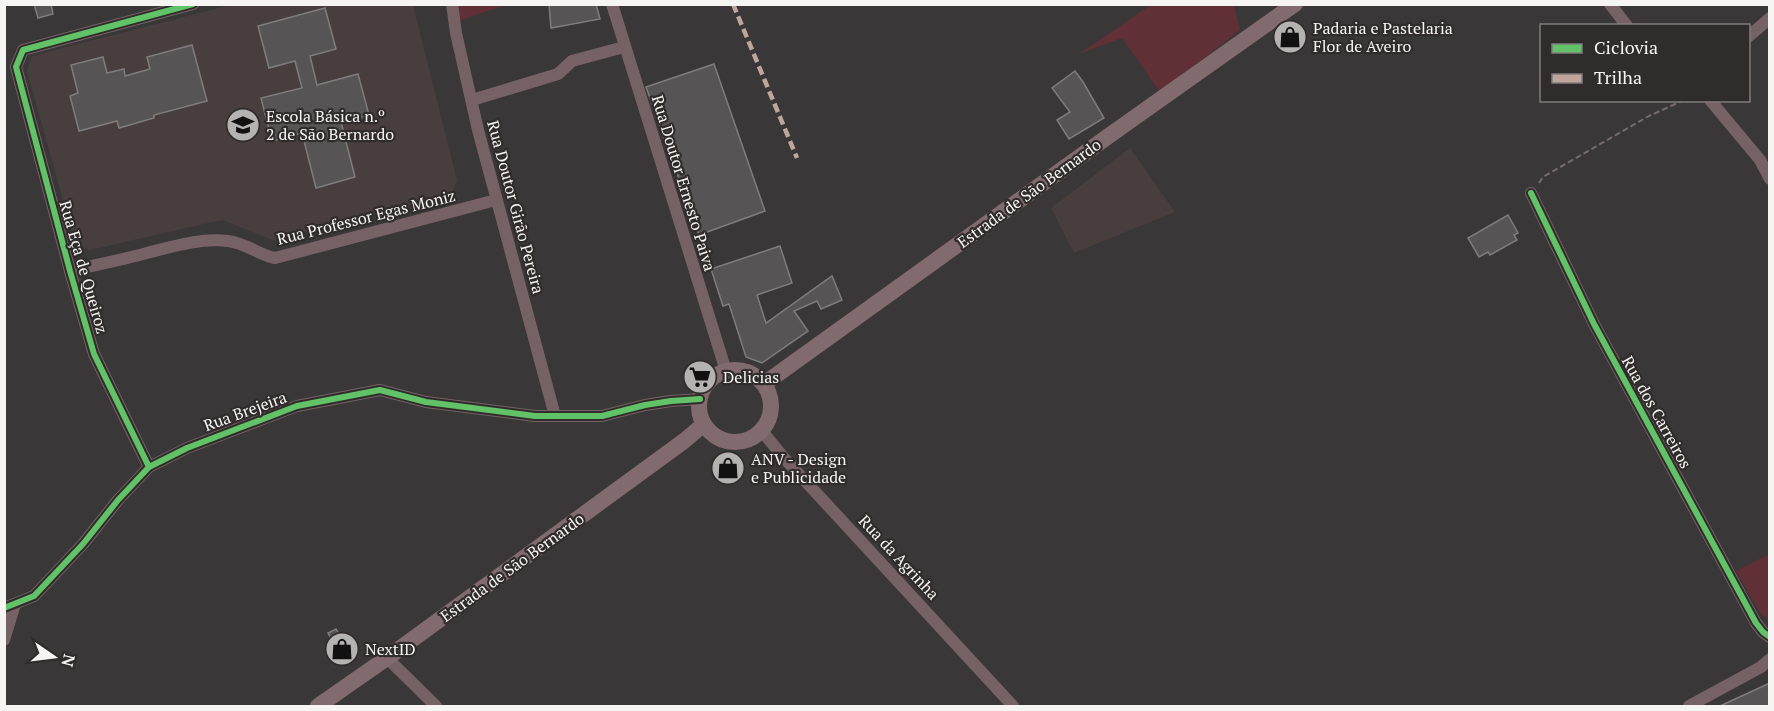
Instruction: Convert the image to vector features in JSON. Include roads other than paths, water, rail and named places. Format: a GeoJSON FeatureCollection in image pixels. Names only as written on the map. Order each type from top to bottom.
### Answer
{"type":"FeatureCollection","features":[{"type":"Feature","properties":{"kind":"main road","name":"Estrada de São Bernardo"},"geometry":{"type":"LineString","coordinates":[[764,384],[1295,4]]}},
{"type":"Feature","properties":{"kind":"main road"},"geometry":{"type":"LineString","coordinates":[[737,370],[757,377],[764,384],[769,393],[771,413],[762,431],[753,438],[731,442],[711,433],[700,416],[700,399],[709,381],[726,371],[737,370]]}},
{"type":"Feature","properties":{"kind":"main road","name":"Estrada de São Bernardo"},"geometry":{"type":"LineString","coordinates":[[318,706],[387,658],[704,424]]}},
{"type":"Feature","properties":{"kind":"street","name":"Rua Eça de Queiroz"},"geometry":{"type":"LineString","coordinates":[[149,467],[94,354],[16,67],[22,50],[193,4]]}},
{"type":"Feature","properties":{"kind":"street","name":"Rua Doutor Girão Pereira"},"geometry":{"type":"LineString","coordinates":[[452,4],[456,33],[478,130],[555,416]]}},
{"type":"Feature","properties":{"kind":"street","name":"Rua Doutor Ernesto Paiva"},"geometry":{"type":"LineString","coordinates":[[612,4],[726,371]]}},
{"type":"Feature","properties":{"kind":"street"},"geometry":{"type":"LineString","coordinates":[[1610,4],[1625,24]]}},
{"type":"Feature","properties":{"kind":"street"},"geometry":{"type":"LineString","coordinates":[[1750,37],[1770,18]]}},
{"type":"Feature","properties":{"kind":"street"},"geometry":{"type":"LineString","coordinates":[[472,100],[558,74],[572,61],[624,46]]}},
{"type":"Feature","properties":{"kind":"street"},"geometry":{"type":"LineString","coordinates":[[1712,102],[1760,160],[1770,179]]}},
{"type":"Feature","properties":{"kind":"street","name":"Rua dos Carreiros"},"geometry":{"type":"LineString","coordinates":[[1531,193],[1594,324],[1631,394],[1756,623],[1770,637]]}},
{"type":"Feature","properties":{"kind":"street","name":"Rua Professor Egas Moniz"},"geometry":{"type":"LineString","coordinates":[[70,270],[202,240],[230,241],[275,258],[496,200]]}},
{"type":"Feature","properties":{"kind":"street","name":"Rua Brejeira"},"geometry":{"type":"LineString","coordinates":[[10,606],[34,596],[83,544],[118,500],[149,467],[187,448],[297,406],[380,390],[426,402],[535,416],[602,416],[671,400],[700,399]]}},
{"type":"Feature","properties":{"kind":"street","name":"Rua da Agrinha"},"geometry":{"type":"LineString","coordinates":[[762,431],[784,458],[1013,706]]}},
{"type":"Feature","properties":{"kind":"street"},"geometry":{"type":"LineString","coordinates":[[4,639],[10,606]]}},
{"type":"Feature","properties":{"kind":"street"},"geometry":{"type":"LineString","coordinates":[[387,658],[436,706]]}},
{"type":"Feature","properties":{"kind":"street"},"geometry":{"type":"LineString","coordinates":[[1689,706],[1761,668],[1770,659]]}},
{"type":"Feature","properties":{"kind":"place","name":"Padaria e Pastelaria Flor de Aveiro"},"geometry":{"type":"Point","coordinates":[1290,37]}},
{"type":"Feature","properties":{"kind":"place","name":"Escola Básica n.º 2 de São Bernardo"},"geometry":{"type":"Point","coordinates":[243,125]}},
{"type":"Feature","properties":{"kind":"place","name":"Delicias"},"geometry":{"type":"Point","coordinates":[700,377]}},
{"type":"Feature","properties":{"kind":"place","name":"ANV - Design e Publicidade"},"geometry":{"type":"Point","coordinates":[728,468]}},
{"type":"Feature","properties":{"kind":"place","name":"NextID"},"geometry":{"type":"Point","coordinates":[342,649]}}]}
